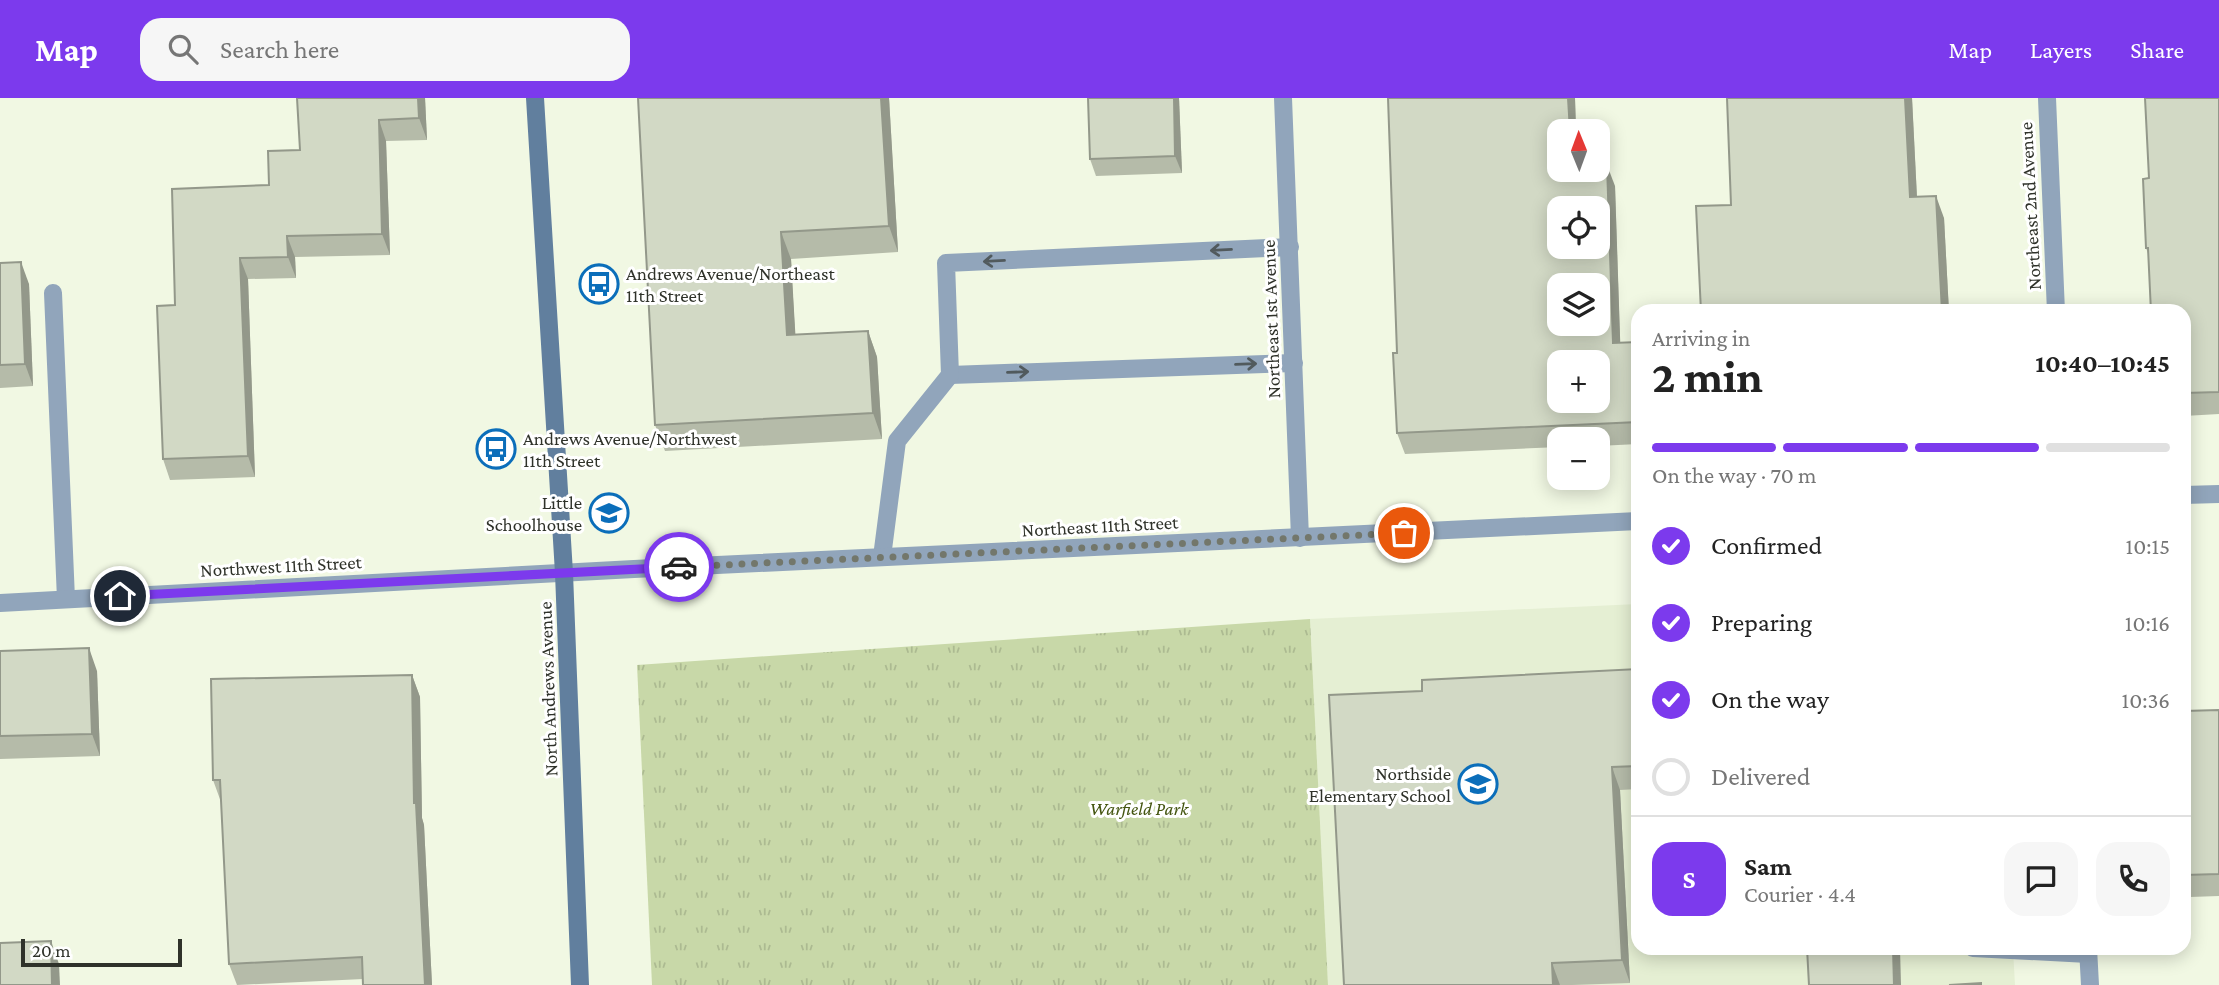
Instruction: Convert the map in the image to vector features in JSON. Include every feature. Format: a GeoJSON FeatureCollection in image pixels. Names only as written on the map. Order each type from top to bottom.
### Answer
{"type":"FeatureCollection","features":[{"type":"Feature","properties":{"kind":"main road","name":"North Andrews Avenue"},"geometry":{"type":"LineString","coordinates":[[536,98],[564,573],[580,985]]}},
{"type":"Feature","properties":{"kind":"street","name":"Northeast 1st Avenue"},"geometry":{"type":"LineString","coordinates":[[1283,98],[1300,538]]}},
{"type":"Feature","properties":{"kind":"street","name":"Northeast 2nd Avenue"},"geometry":{"type":"LineString","coordinates":[[2047,98],[2056,304]]}},
{"type":"Feature","properties":{"kind":"street"},"geometry":{"type":"LineString","coordinates":[[882,557],[897,441],[950,375],[946,263],[1290,247]]}},
{"type":"Feature","properties":{"kind":"street"},"geometry":{"type":"LineString","coordinates":[[53,293],[66,599]]}},
{"type":"Feature","properties":{"kind":"street"},"geometry":{"type":"LineString","coordinates":[[950,375],[1294,363]]}},
{"type":"Feature","properties":{"kind":"street"},"geometry":{"type":"LineString","coordinates":[[2191,495],[2219,494]]}},
{"type":"Feature","properties":{"kind":"street","name":"Northeast 11th Street"},"geometry":{"type":"LineString","coordinates":[[564,573],[1631,522]]}},
{"type":"Feature","properties":{"kind":"street","name":"Northwest 11th Street"},"geometry":{"type":"LineString","coordinates":[[0,603],[564,573]]}},
{"type":"Feature","properties":{"kind":"street"},"geometry":{"type":"LineString","coordinates":[[2088,955],[2090,985]]}},
{"type":"Feature","properties":{"kind":"shaded area","name":"Northside Elementary School"},"geometry":{"type":"Polygon","coordinates":[[[1631,604],[1631,955],[2013,955],[2015,985],[1328,985],[1310,619],[1631,604]]]}},
{"type":"Feature","properties":{"kind":"green space","name":"Warfield Park"},"geometry":{"type":"Polygon","coordinates":[[[1310,619],[1328,985],[652,985],[637,665],[1310,619]]]}},
{"type":"Feature","properties":{"kind":"building"},"geometry":{"type":"Polygon","coordinates":[[[297,98],[418,98],[419,118],[379,120],[382,234],[287,236],[288,257],[240,258],[248,456],[163,459],[157,306],[175,305],[172,189],[269,185],[268,151],[300,150],[297,98]]]}},
{"type":"Feature","properties":{"kind":"building"},"geometry":{"type":"Polygon","coordinates":[[[638,98],[881,98],[889,226],[781,232],[787,335],[868,331],[873,413],[655,425],[638,98]]]}},
{"type":"Feature","properties":{"kind":"building"},"geometry":{"type":"Polygon","coordinates":[[[1088,98],[1174,98],[1175,156],[1090,159],[1088,98]]]}},
{"type":"Feature","properties":{"kind":"building"},"geometry":{"type":"Polygon","coordinates":[[[1388,98],[1568,98],[1569,119],[1547,119],[1547,182],[1608,182],[1608,196],[1547,196],[1547,259],[1610,259],[1610,254],[1613,343],[1631,342],[1631,422],[1397,433],[1393,353],[1397,353],[1388,98]]]}},
{"type":"Feature","properties":{"kind":"building"},"geometry":{"type":"Polygon","coordinates":[[[1727,98],[1905,98],[1910,197],[1936,196],[1942,304],[1701,304],[1696,206],[1731,205],[1727,98]]]}},
{"type":"Feature","properties":{"kind":"building"},"geometry":{"type":"Polygon","coordinates":[[[2145,98],[2219,98],[2219,392],[2191,393],[2191,304],[2151,304],[2143,179],[2149,178],[2145,98]]]}},
{"type":"Feature","properties":{"kind":"building"},"geometry":{"type":"Polygon","coordinates":[[[21,262],[25,364],[0,365],[0,263],[21,262]]]}},
{"type":"Feature","properties":{"kind":"building"},"geometry":{"type":"Polygon","coordinates":[[[89,648],[92,734],[0,736],[0,651],[89,648]]]}},
{"type":"Feature","properties":{"kind":"building","name":"Northside Elementary School"},"geometry":{"type":"Polygon","coordinates":[[[1631,669],[1631,766],[1612,767],[1622,960],[1552,963],[1553,985],[1344,985],[1329,695],[1422,691],[1422,680],[1631,669]]]}},
{"type":"Feature","properties":{"kind":"building"},"geometry":{"type":"Polygon","coordinates":[[[412,675],[414,803],[425,985],[363,985],[362,957],[229,964],[220,780],[213,780],[211,679],[412,675]]]}},
{"type":"Feature","properties":{"kind":"building"},"geometry":{"type":"Polygon","coordinates":[[[2219,710],[2219,874],[2191,875],[2191,711],[2219,710]]]}},
{"type":"Feature","properties":{"kind":"building"},"geometry":{"type":"Polygon","coordinates":[[[51,941],[52,985],[0,985],[0,943],[51,941]]]}},
{"type":"Feature","properties":{"kind":"building"},"geometry":{"type":"Polygon","coordinates":[[[1807,955],[1893,955],[1894,985],[1809,985],[1807,955]]]}},
{"type":"Feature","properties":{"kind":"building"},"geometry":{"type":"Polygon","coordinates":[[[1981,983],[1981,985],[1949,985],[1981,983]]]}},
{"type":"Feature","properties":{"kind":"way so far"},"geometry":{"type":"LineString","coordinates":[[679,567],[1404,533]]}},
{"type":"Feature","properties":{"kind":"place","name":"Andrews Avenue/Northeast 11th Street"},"geometry":{"type":"Point","coordinates":[599,284]}},
{"type":"Feature","properties":{"kind":"place","name":"Andrews Avenue/Northwest 11th Street"},"geometry":{"type":"Point","coordinates":[496,449]}},
{"type":"Feature","properties":{"kind":"place","name":"Little Schoolhouse"},"geometry":{"type":"Point","coordinates":[609,513]}},
{"type":"Feature","properties":{"kind":"place","name":"Northside Elementary School"},"geometry":{"type":"Point","coordinates":[1478,784]}},
{"type":"Feature","properties":{"kind":"route"},"geometry":{"type":"LineString","coordinates":[[120,596],[679,567]]}}]}
